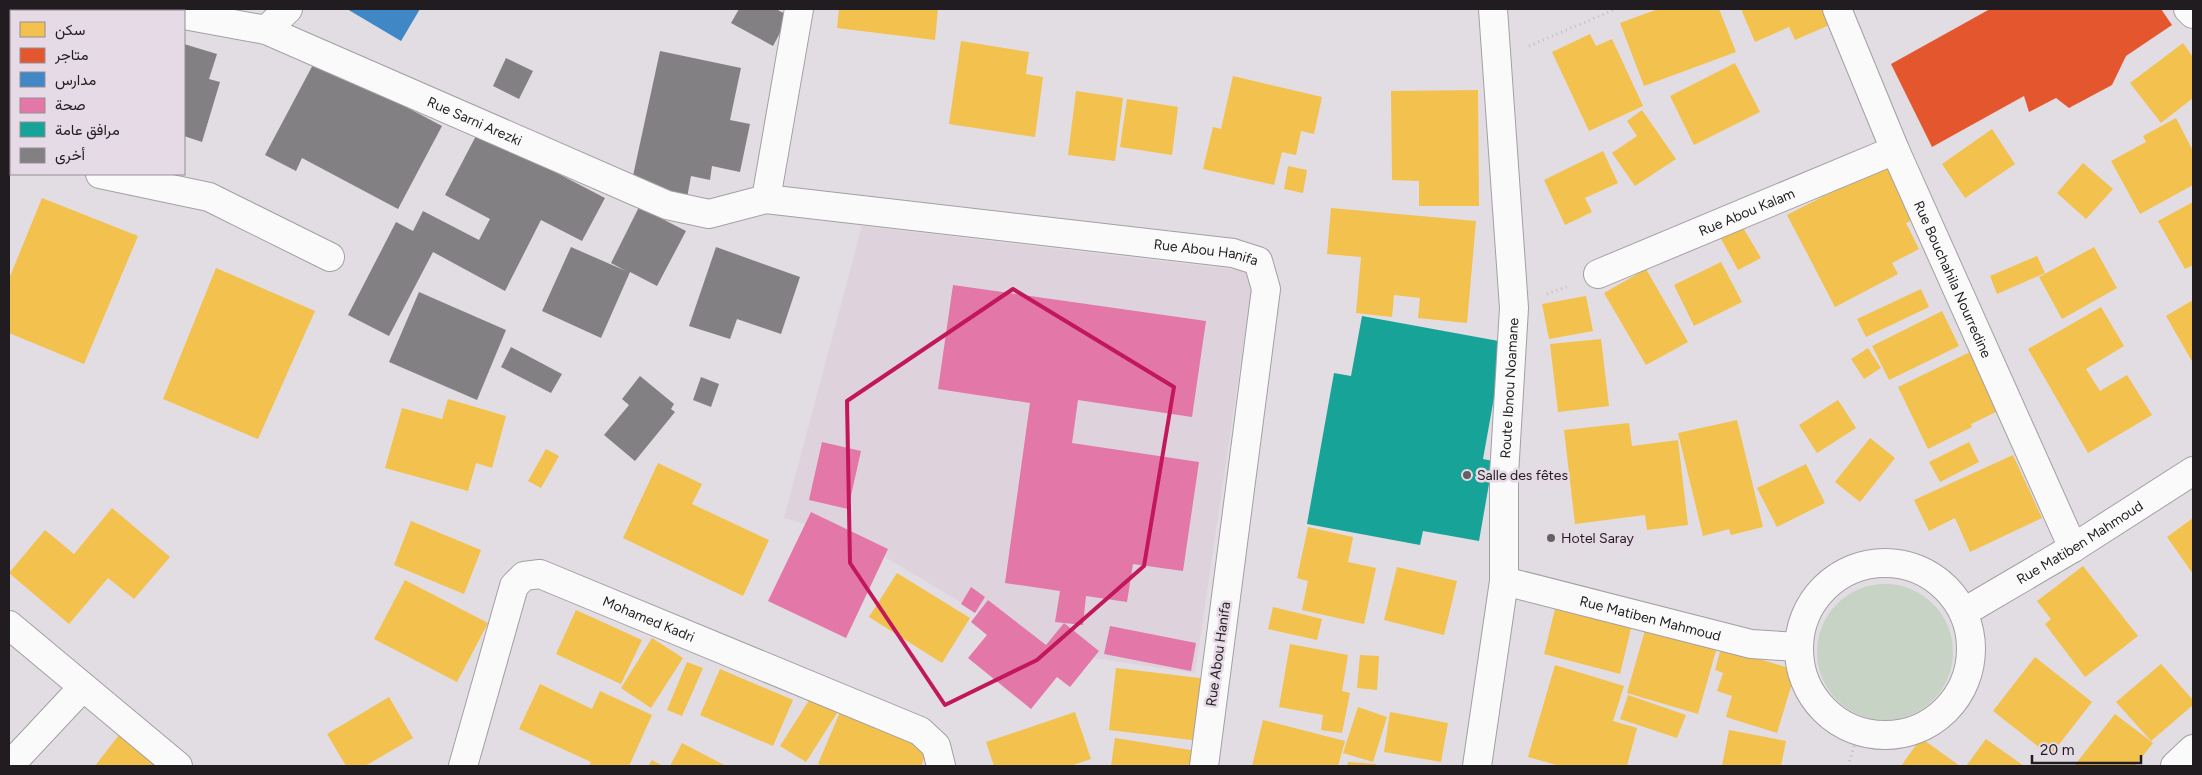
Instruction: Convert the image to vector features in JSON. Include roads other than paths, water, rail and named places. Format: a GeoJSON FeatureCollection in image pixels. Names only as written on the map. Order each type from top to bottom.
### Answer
{"type":"FeatureCollection","features":[{"type":"Feature","properties":{"kind":"street"},"geometry":{"type":"LineString","coordinates":[[271,19],[288,9]]}},
{"type":"Feature","properties":{"kind":"street"},"geometry":{"type":"LineString","coordinates":[[766,199],[799,9]]}},
{"type":"Feature","properties":{"kind":"street","name":"Route Ibnou Noamane"},"geometry":{"type":"LineString","coordinates":[[1477,766],[1504,581],[1504,475],[1514,308],[1493,9]]}},
{"type":"Feature","properties":{"kind":"street","name":"Rue Bouchahila Nourredine"},"geometry":{"type":"LineString","coordinates":[[1837,9],[1895,150],[2073,548]]}},
{"type":"Feature","properties":{"kind":"street"},"geometry":{"type":"LineString","coordinates":[[2188,9],[2193,14]]}},
{"type":"Feature","properties":{"kind":"street","name":"Rue Sarni Arezki"},"geometry":{"type":"LineString","coordinates":[[185,15],[271,19],[667,205],[709,214],[766,199]]}},
{"type":"Feature","properties":{"kind":"street","name":"Rue Abou Kalam"},"geometry":{"type":"LineString","coordinates":[[1598,274],[1895,150]]}},
{"type":"Feature","properties":{"kind":"street"},"geometry":{"type":"LineString","coordinates":[[105,175],[209,197],[330,257]]}},
{"type":"Feature","properties":{"kind":"street","name":"Rue Abou Hanifa"},"geometry":{"type":"LineString","coordinates":[[766,199],[1223,252],[1258,261],[1266,290],[1204,766]]}},
{"type":"Feature","properties":{"kind":"street","name":"Rue Matiben Mahmoud"},"geometry":{"type":"LineString","coordinates":[[1964,612],[2073,548],[2193,471]]}},
{"type":"Feature","properties":{"kind":"street"},"geometry":{"type":"LineString","coordinates":[[1879,562],[1910,566],[1937,579],[1964,612],[1972,643],[1969,673],[1956,700],[1934,721],[1905,734],[1875,736],[1846,727],[1830,717],[1810,694],[1800,665],[1798,647],[1803,620],[1825,586],[1850,569],[1879,562]]}},
{"type":"Feature","properties":{"kind":"street","name":"Mohamed Kadri"},"geometry":{"type":"LineString","coordinates":[[463,766],[514,586],[524,576],[540,574],[920,731],[936,746],[941,766]]}},
{"type":"Feature","properties":{"kind":"street","name":"Rue Matiben Mahmoud"},"geometry":{"type":"LineString","coordinates":[[1504,581],[1750,644],[1798,647]]}},
{"type":"Feature","properties":{"kind":"street"},"geometry":{"type":"LineString","coordinates":[[9,626],[178,766]]}},
{"type":"Feature","properties":{"kind":"street"},"geometry":{"type":"LineString","coordinates":[[9,766],[83,687]]}},
{"type":"Feature","properties":{"kind":"street"},"geometry":{"type":"LineString","coordinates":[[2175,766],[2193,749]]}},
{"type":"Feature","properties":{"kind":"place","name":"Salle des fêtes"},"geometry":{"type":"Point","coordinates":[1467,475]}},
{"type":"Feature","properties":{"kind":"place","name":"Hotel Saray"},"geometry":{"type":"Point","coordinates":[1551,538]}}]}
